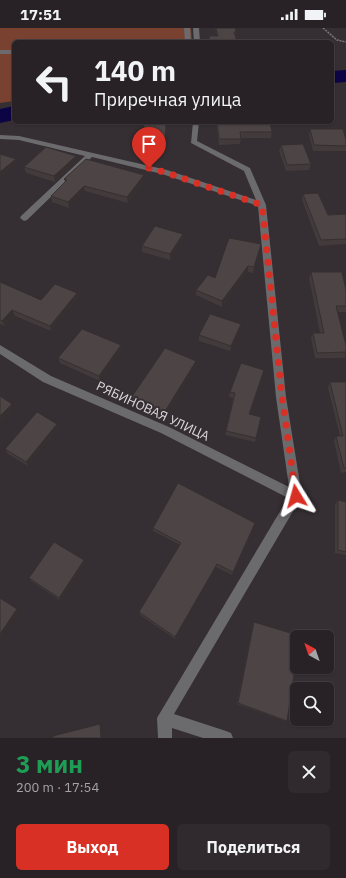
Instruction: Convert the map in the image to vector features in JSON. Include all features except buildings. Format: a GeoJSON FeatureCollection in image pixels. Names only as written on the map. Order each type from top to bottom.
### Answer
{"type":"FeatureCollection","features":[{"type":"Feature","properties":{"kind":"street"},"geometry":{"type":"LineString","coordinates":[[187,28],[188,40]]}},
{"type":"Feature","properties":{"kind":"street"},"geometry":{"type":"LineString","coordinates":[[196,28],[197,40]]}},
{"type":"Feature","properties":{"kind":"street"},"geometry":{"type":"LineString","coordinates":[[0,52],[12,52]]}},
{"type":"Feature","properties":{"kind":"street"},"geometry":{"type":"LineString","coordinates":[[164,738],[164,718],[296,496],[282,397],[262,205],[247,170],[193,142],[196,124]]}},
{"type":"Feature","properties":{"kind":"street"},"geometry":{"type":"LineString","coordinates":[[0,137],[19,138],[164,172],[262,205]]}},
{"type":"Feature","properties":{"kind":"street"},"geometry":{"type":"LineString","coordinates":[[24,218],[90,155]]}},
{"type":"Feature","properties":{"kind":"street","name":"РЯБИНОВАЯ УЛИЦА"},"geometry":{"type":"LineString","coordinates":[[0,350],[48,379],[165,430],[296,496]]}},
{"type":"Feature","properties":{"kind":"street"},"geometry":{"type":"LineString","coordinates":[[164,718],[226,738]]}},
{"type":"Feature","properties":{"kind":"path"},"geometry":{"type":"LineString","coordinates":[[324,28],[337,40],[346,42]]}},
{"type":"Feature","properties":{"kind":"shaded area"},"geometry":{"type":"Polygon","coordinates":[[[0,28],[191,28],[192,40],[12,40],[12,101],[0,103],[0,28]]]}},
{"type":"Feature","properties":{"kind":"waterway"},"geometry":{"type":"LineString","coordinates":[[334,77],[346,76]]}},
{"type":"Feature","properties":{"kind":"waterway"},"geometry":{"type":"LineString","coordinates":[[0,116],[12,113]]}},
{"type":"Feature","properties":{"kind":"route"},"geometry":{"type":"LineString","coordinates":[[149,168],[262,205],[282,397],[296,496]]}}]}
